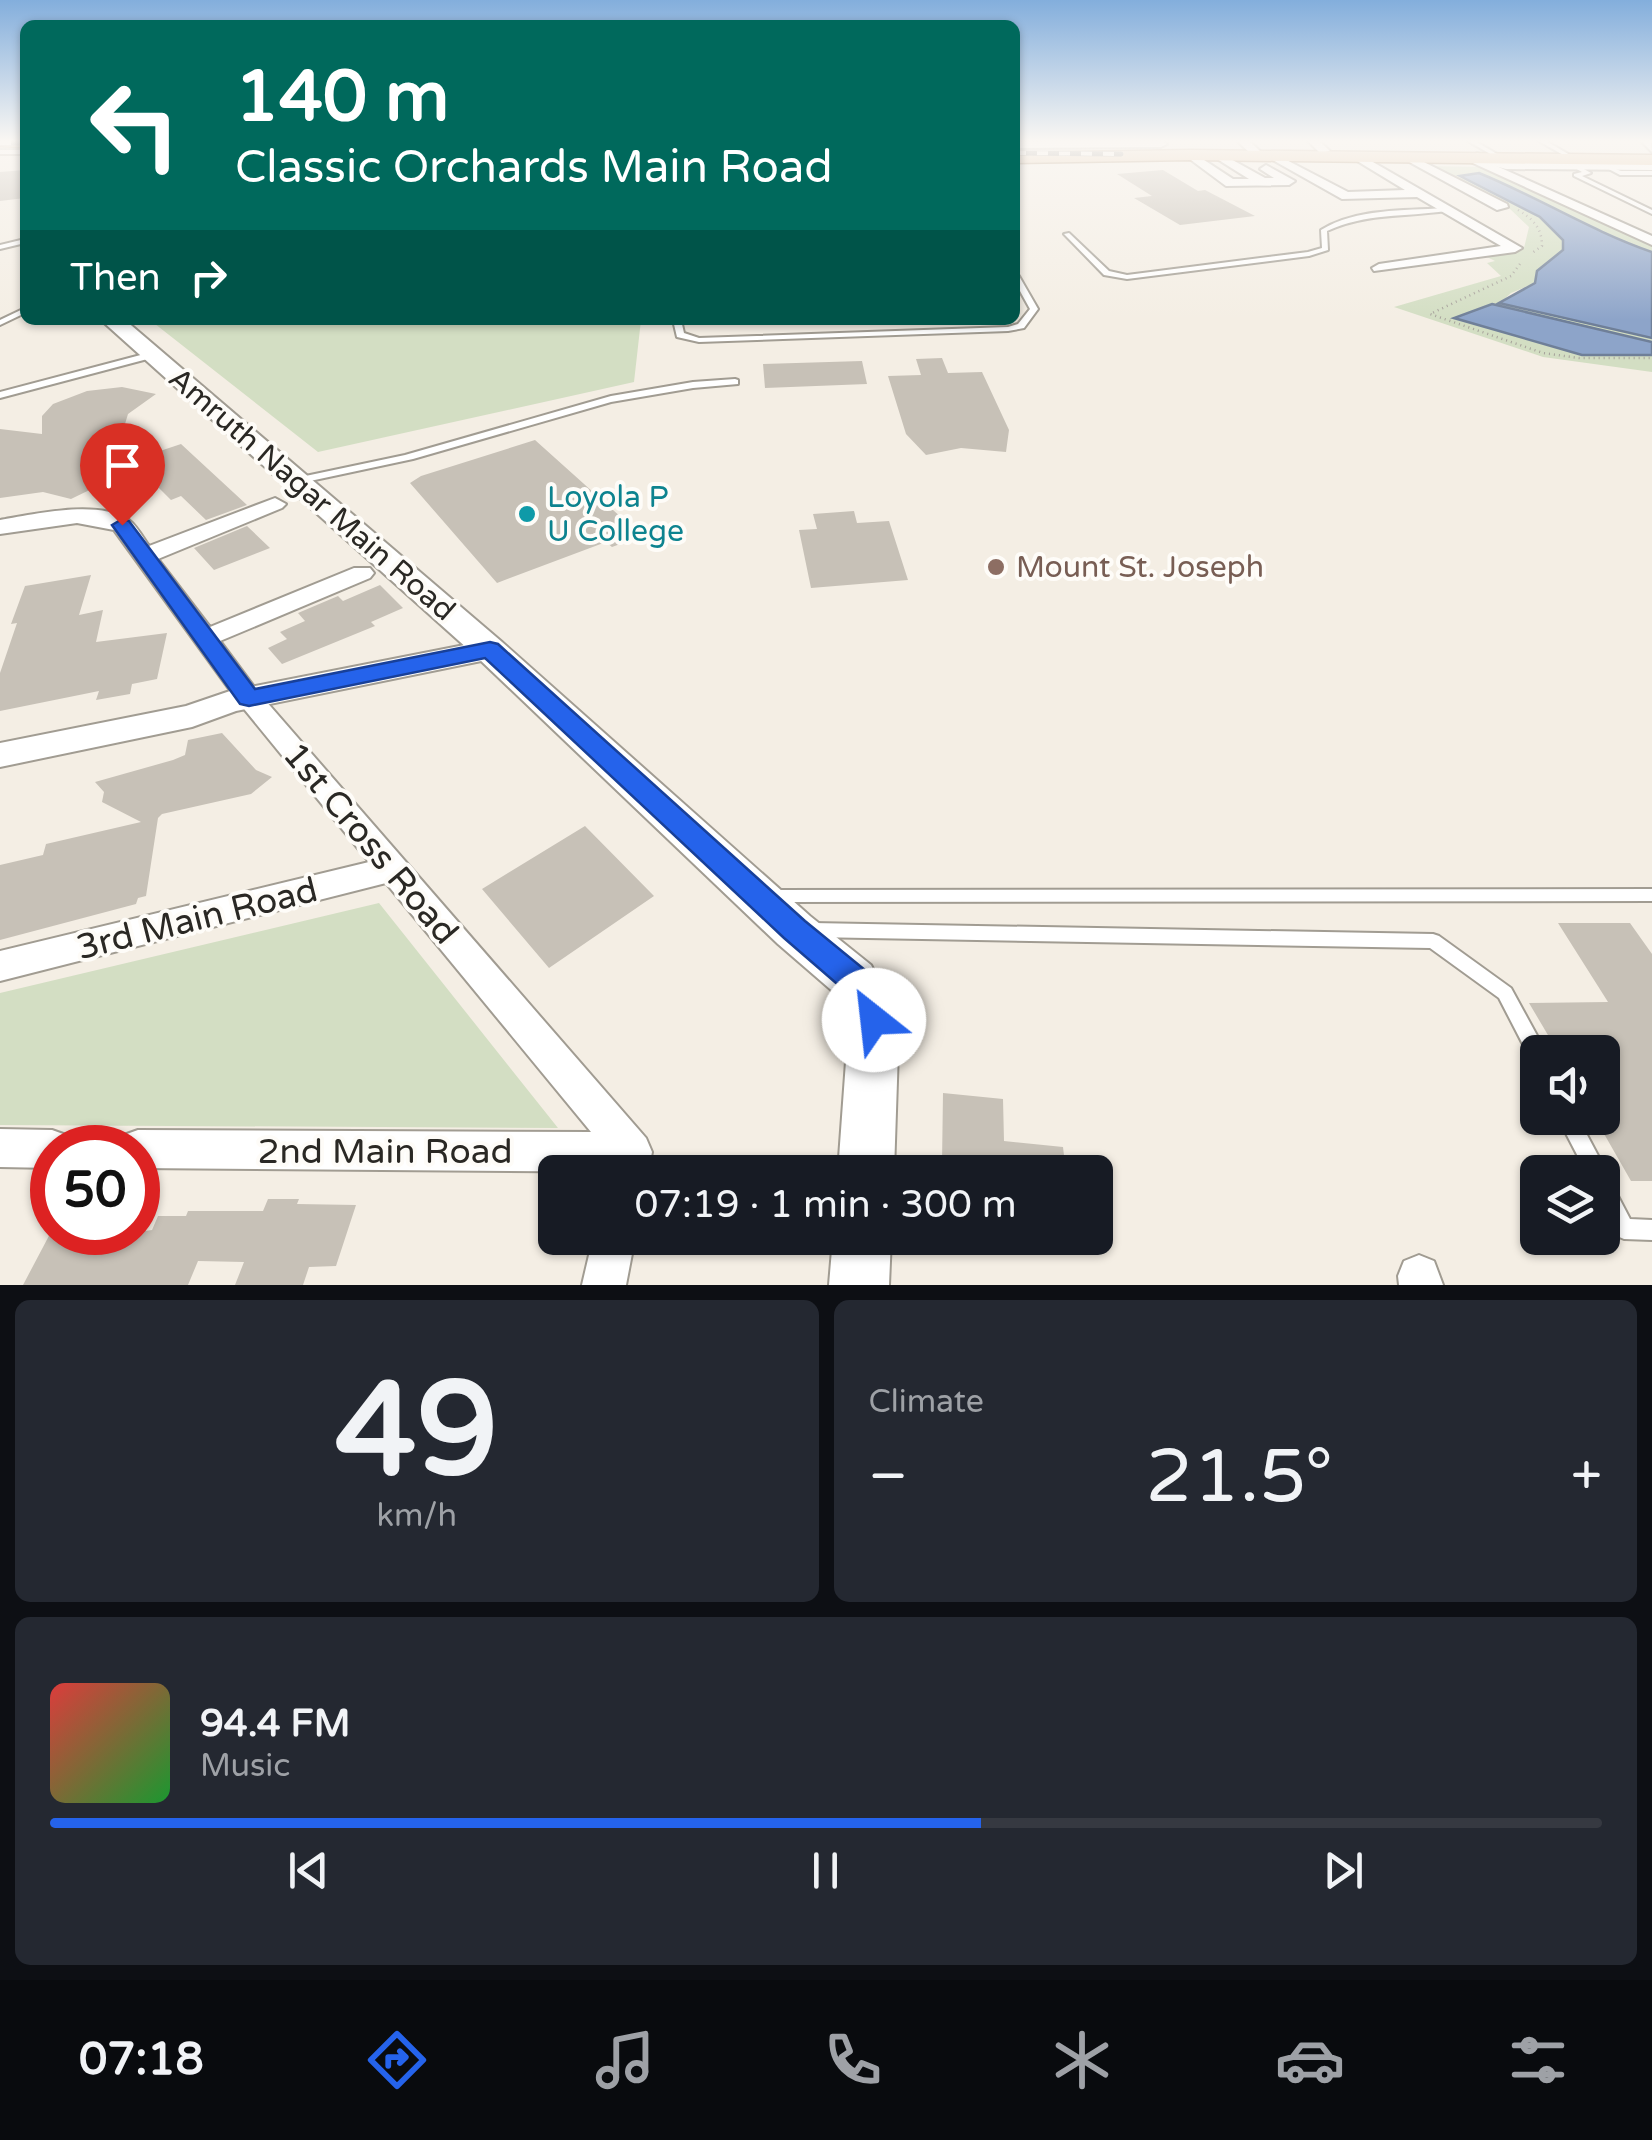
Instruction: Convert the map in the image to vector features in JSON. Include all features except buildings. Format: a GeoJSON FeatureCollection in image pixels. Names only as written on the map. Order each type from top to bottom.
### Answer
{"type":"FeatureCollection","features":[{"type":"Feature","properties":{"kind":"main road","name":"Amruth Nagar Main Road"},"geometry":{"type":"LineString","coordinates":[[118,325],[286,492],[490,650],[794,930],[854,980],[869,1004],[874,1044],[867,1155]]}},
{"type":"Feature","properties":{"kind":"main road"},"geometry":{"type":"LineString","coordinates":[[859,1285],[861,1255]]}},
{"type":"Feature","properties":{"kind":"street"},"geometry":{"type":"LineString","coordinates":[[1379,268],[1516,248],[1430,200]]}},
{"type":"Feature","properties":{"kind":"street"},"geometry":{"type":"LineString","coordinates":[[1492,200],[1506,207]]}},
{"type":"Feature","properties":{"kind":"street"},"geometry":{"type":"LineString","coordinates":[[1573,200],[1652,241]]}},
{"type":"Feature","properties":{"kind":"street"},"geometry":{"type":"LineString","coordinates":[[145,556],[286,492]]}},
{"type":"Feature","properties":{"kind":"street","name":"1st Cross Road"},"geometry":{"type":"LineString","coordinates":[[0,527],[63,516],[102,516],[122,525],[206,638],[240,700],[393,869],[624,1155]]}},
{"type":"Feature","properties":{"kind":"street"},"geometry":{"type":"LineString","coordinates":[[206,638],[362,573]]}},
{"type":"Feature","properties":{"kind":"street"},"geometry":{"type":"LineString","coordinates":[[0,754],[490,650]]}},
{"type":"Feature","properties":{"kind":"street"},"geometry":{"type":"LineString","coordinates":[[0,741],[191,703],[240,700]]}},
{"type":"Feature","properties":{"kind":"street","name":"3rd Main Road"},"geometry":{"type":"LineString","coordinates":[[0,966],[393,869]]}},
{"type":"Feature","properties":{"kind":"street"},"geometry":{"type":"LineString","coordinates":[[0,1148],[30,1149]]}},
{"type":"Feature","properties":{"kind":"street","name":"2nd Main Road"},"geometry":{"type":"LineString","coordinates":[[160,1150],[538,1160]]}},
{"type":"Feature","properties":{"kind":"street"},"geometry":{"type":"LineString","coordinates":[[604,1285],[610,1255]]}},
{"type":"Feature","properties":{"kind":"lane"},"geometry":{"type":"LineString","coordinates":[[1627,200],[1652,212]]}},
{"type":"Feature","properties":{"kind":"lane"},"geometry":{"type":"LineString","coordinates":[[1067,234],[1107,273],[1127,277],[1309,254],[1326,249],[1324,230],[1332,225],[1360,218],[1444,210]]}},
{"type":"Feature","properties":{"kind":"lane"},"geometry":{"type":"LineString","coordinates":[[677,325],[680,335],[699,340],[1008,329],[1021,326],[1034,310],[1020,285]]}},
{"type":"Feature","properties":{"kind":"lane"},"geometry":{"type":"LineString","coordinates":[[0,394],[152,355]]}},
{"type":"Feature","properties":{"kind":"lane"},"geometry":{"type":"LineString","coordinates":[[286,492],[638,392],[679,384],[735,382]]}},
{"type":"Feature","properties":{"kind":"lane"},"geometry":{"type":"LineString","coordinates":[[758,896],[1652,895]]}},
{"type":"Feature","properties":{"kind":"lane"},"geometry":{"type":"LineString","coordinates":[[794,930],[1433,941],[1506,993],[1527,1035]]}},
{"type":"Feature","properties":{"kind":"lane"},"geometry":{"type":"LineString","coordinates":[[1620,1221],[1624,1229],[1652,1230]]}},
{"type":"Feature","properties":{"kind":"path"},"geometry":{"type":"LineString","coordinates":[[1506,207],[1540,228],[1542,246],[1511,276],[1430,314],[1544,353],[1578,358],[1652,358]]}},
{"type":"Feature","properties":{"kind":"green space"},"geometry":{"type":"Polygon","coordinates":[[[1494,200],[1508,200],[1540,217],[1563,240],[1563,250],[1535,283],[1511,293],[1500,303],[1652,338],[1652,342],[1492,304],[1455,318],[1582,355],[1652,355],[1652,372],[1543,357],[1394,307],[1501,276],[1487,263],[1495,261],[1487,257],[1524,248],[1529,227],[1494,200]]]}},
{"type":"Feature","properties":{"kind":"green space"},"geometry":{"type":"Polygon","coordinates":[[[1537,200],[1557,200],[1652,244],[1652,252],[1591,229],[1537,200]]]}},
{"type":"Feature","properties":{"kind":"green space"},"geometry":{"type":"Polygon","coordinates":[[[156,325],[640,325],[634,382],[318,452],[156,325]]]}},
{"type":"Feature","properties":{"kind":"green space"},"geometry":{"type":"Polygon","coordinates":[[[379,903],[558,1128],[0,1125],[0,993],[379,903]]]}},
{"type":"Feature","properties":{"kind":"water"},"geometry":{"type":"Polygon","coordinates":[[[1507,200],[1537,200],[1652,252],[1652,338],[1499,303],[1535,283],[1537,271],[1563,250],[1563,240],[1540,217],[1507,200]]]}},
{"type":"Feature","properties":{"kind":"water"},"geometry":{"type":"Polygon","coordinates":[[[1492,304],[1652,342],[1652,355],[1582,355],[1454,318],[1492,304]]]}},
{"type":"Feature","properties":{"kind":"place","name":"Loyola P U College"},"geometry":{"type":"Point","coordinates":[527,514]}},
{"type":"Feature","properties":{"kind":"place","name":"Mount St. Joseph"},"geometry":{"type":"Point","coordinates":[996,567]}},
{"type":"Feature","properties":{"kind":"route"},"geometry":{"type":"LineString","coordinates":[[122,525],[249,698],[490,650],[794,930],[854,980],[874,1020]]}}]}
